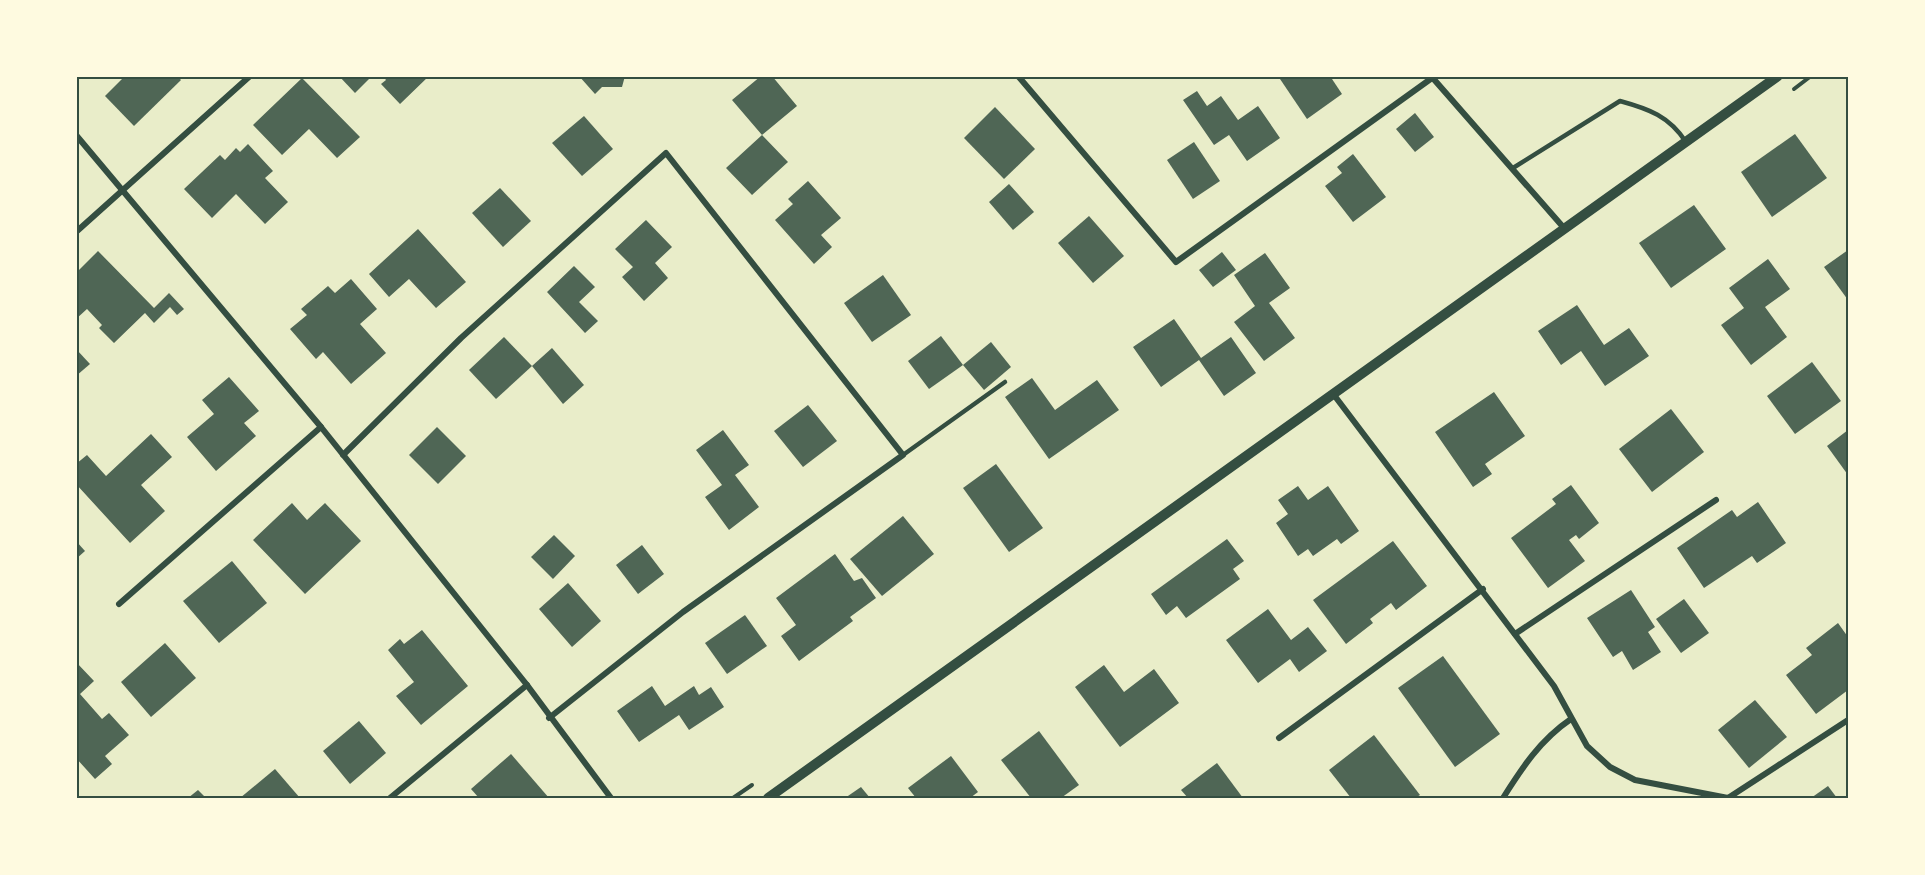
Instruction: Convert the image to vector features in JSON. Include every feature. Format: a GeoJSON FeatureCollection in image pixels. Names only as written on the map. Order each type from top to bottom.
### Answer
{"type":"FeatureCollection","features":[{"type":"Feature","properties":{"kind":"street"},"geometry":{"type":"LineString","coordinates":[[76,232],[250,76]]}},
{"type":"Feature","properties":{"kind":"street"},"geometry":{"type":"LineString","coordinates":[[1018,76],[1176,262],[1431,77],[1564,228]]}},
{"type":"Feature","properties":{"kind":"street"},"geometry":{"type":"LineString","coordinates":[[768,798],[1778,76]]}},
{"type":"Feature","properties":{"kind":"street"},"geometry":{"type":"LineString","coordinates":[[76,135],[321,427],[527,685],[549,718],[611,798]]}},
{"type":"Feature","properties":{"kind":"street"},"geometry":{"type":"LineString","coordinates":[[343,455],[461,338],[666,153],[903,455],[683,612],[549,718]]}},
{"type":"Feature","properties":{"kind":"street"},"geometry":{"type":"LineString","coordinates":[[1334,394],[1554,686],[1587,746],[1610,767],[1635,780],[1728,798],[1848,720]]}},
{"type":"Feature","properties":{"kind":"street"},"geometry":{"type":"LineString","coordinates":[[119,604],[321,427]]}},
{"type":"Feature","properties":{"kind":"street"},"geometry":{"type":"LineString","coordinates":[[1515,634],[1716,500]]}},
{"type":"Feature","properties":{"kind":"street"},"geometry":{"type":"LineString","coordinates":[[1279,738],[1483,589]]}},
{"type":"Feature","properties":{"kind":"street"},"geometry":{"type":"LineString","coordinates":[[390,798],[527,685]]}},
{"type":"Feature","properties":{"kind":"street"},"geometry":{"type":"LineString","coordinates":[[1503,798],[1530,756],[1555,730],[1571,718]]}},
{"type":"Feature","properties":{"kind":"lane"},"geometry":{"type":"LineString","coordinates":[[1513,168],[1620,101],[1648,108],[1675,125],[1686,142]]}},
{"type":"Feature","properties":{"kind":"lane"},"geometry":{"type":"LineString","coordinates":[[903,455],[1005,382]]}},
{"type":"Feature","properties":{"kind":"building"},"geometry":{"type":"Polygon","coordinates":[[[125,76],[177,76],[181,80],[134,126],[105,96],[125,76]]]}},
{"type":"Feature","properties":{"kind":"building"},"geometry":{"type":"Polygon","coordinates":[[[339,76],[372,76],[355,93],[339,76]]]}},
{"type":"Feature","properties":{"kind":"building"},"geometry":{"type":"Polygon","coordinates":[[[383,76],[429,76],[400,104],[381,84],[386,80],[383,76]]]}},
{"type":"Feature","properties":{"kind":"building"},"geometry":{"type":"Polygon","coordinates":[[[579,76],[625,76],[622,87],[602,87],[595,94],[579,76]]]}},
{"type":"Feature","properties":{"kind":"building"},"geometry":{"type":"Polygon","coordinates":[[[761,76],[772,76],[797,106],[762,135],[732,100],[761,76]]]}},
{"type":"Feature","properties":{"kind":"building"},"geometry":{"type":"Polygon","coordinates":[[[1278,76],[1330,76],[1342,94],[1307,119],[1278,76]]]}},
{"type":"Feature","properties":{"kind":"building"},"geometry":{"type":"Polygon","coordinates":[[[302,78],[360,137],[337,158],[309,129],[282,155],[253,125],[302,78]]]}},
{"type":"Feature","properties":{"kind":"building"},"geometry":{"type":"Polygon","coordinates":[[[1197,91],[1207,106],[1221,96],[1238,120],[1258,106],[1280,138],[1247,161],[1229,135],[1214,145],[1183,100],[1197,91]]]}},
{"type":"Feature","properties":{"kind":"building"},"geometry":{"type":"Polygon","coordinates":[[[995,107],[1035,149],[1004,179],[964,138],[995,107]]]}},
{"type":"Feature","properties":{"kind":"building"},"geometry":{"type":"Polygon","coordinates":[[[1415,113],[1434,137],[1415,152],[1396,129],[1415,113]]]}},
{"type":"Feature","properties":{"kind":"building"},"geometry":{"type":"Polygon","coordinates":[[[584,116],[613,149],[582,176],[552,143],[584,116]]]}},
{"type":"Feature","properties":{"kind":"building"},"geometry":{"type":"Polygon","coordinates":[[[1795,134],[1827,178],[1772,217],[1741,172],[1795,134]]]}},
{"type":"Feature","properties":{"kind":"building"},"geometry":{"type":"Polygon","coordinates":[[[762,135],[788,162],[752,195],[726,168],[762,135]]]}},
{"type":"Feature","properties":{"kind":"building"},"geometry":{"type":"Polygon","coordinates":[[[1194,142],[1220,181],[1193,199],[1167,160],[1194,142]]]}},
{"type":"Feature","properties":{"kind":"building"},"geometry":{"type":"Polygon","coordinates":[[[248,144],[273,171],[265,178],[288,202],[265,224],[236,194],[212,218],[184,189],[220,155],[225,160],[236,148],[240,152],[248,144]]]}},
{"type":"Feature","properties":{"kind":"building"},"geometry":{"type":"Polygon","coordinates":[[[1353,154],[1386,197],[1353,222],[1325,186],[1342,173],[1337,167],[1353,154]]]}},
{"type":"Feature","properties":{"kind":"building"},"geometry":{"type":"Polygon","coordinates":[[[808,181],[841,218],[821,235],[832,247],[814,264],[775,220],[793,204],[788,199],[808,181]]]}},
{"type":"Feature","properties":{"kind":"building"},"geometry":{"type":"Polygon","coordinates":[[[1009,184],[1034,212],[1013,230],[989,202],[1009,184]]]}},
{"type":"Feature","properties":{"kind":"building"},"geometry":{"type":"Polygon","coordinates":[[[500,188],[531,221],[503,247],[472,213],[500,188]]]}},
{"type":"Feature","properties":{"kind":"building"},"geometry":{"type":"Polygon","coordinates":[[[1694,205],[1726,249],[1671,288],[1639,243],[1694,205]]]}},
{"type":"Feature","properties":{"kind":"building"},"geometry":{"type":"Polygon","coordinates":[[[1089,216],[1124,256],[1093,283],[1058,243],[1089,216]]]}},
{"type":"Feature","properties":{"kind":"building"},"geometry":{"type":"Polygon","coordinates":[[[646,220],[672,247],[655,263],[668,278],[644,301],[622,277],[633,267],[615,249],[646,220]]]}},
{"type":"Feature","properties":{"kind":"building"},"geometry":{"type":"Polygon","coordinates":[[[418,229],[466,282],[436,308],[409,279],[389,297],[369,274],[418,229]]]}},
{"type":"Feature","properties":{"kind":"building"},"geometry":{"type":"Polygon","coordinates":[[[1848,250],[1848,300],[1824,267],[1848,250]]]}},
{"type":"Feature","properties":{"kind":"building"},"geometry":{"type":"Polygon","coordinates":[[[98,251],[154,308],[169,293],[184,309],[177,315],[170,307],[154,323],[145,313],[114,343],[99,328],[102,325],[87,309],[76,319],[76,273],[98,251]]]}},
{"type":"Feature","properties":{"kind":"building"},"geometry":{"type":"Polygon","coordinates":[[[1222,252],[1236,270],[1213,287],[1199,270],[1222,252]]]}},
{"type":"Feature","properties":{"kind":"building"},"geometry":{"type":"Polygon","coordinates":[[[1265,253],[1290,288],[1269,303],[1295,338],[1264,361],[1234,322],[1255,306],[1234,275],[1265,253]]]}},
{"type":"Feature","properties":{"kind":"building"},"geometry":{"type":"Polygon","coordinates":[[[1768,259],[1790,289],[1765,307],[1787,337],[1751,365],[1721,325],[1744,308],[1729,288],[1768,259]]]}},
{"type":"Feature","properties":{"kind":"building"},"geometry":{"type":"Polygon","coordinates":[[[574,266],[595,287],[579,302],[598,321],[585,333],[547,292],[574,266]]]}},
{"type":"Feature","properties":{"kind":"building"},"geometry":{"type":"Polygon","coordinates":[[[883,275],[911,315],[872,342],[844,303],[883,275]]]}},
{"type":"Feature","properties":{"kind":"building"},"geometry":{"type":"Polygon","coordinates":[[[351,279],[377,309],[360,324],[386,353],[351,384],[323,352],[316,359],[290,329],[307,315],[301,309],[328,286],[335,293],[351,279]]]}},
{"type":"Feature","properties":{"kind":"building"},"geometry":{"type":"Polygon","coordinates":[[[1577,305],[1604,345],[1629,328],[1649,356],[1605,386],[1581,351],[1561,365],[1538,331],[1577,305]]]}},
{"type":"Feature","properties":{"kind":"building"},"geometry":{"type":"Polygon","coordinates":[[[1174,319],[1201,358],[1231,337],[1256,373],[1224,396],[1199,360],[1161,387],[1133,347],[1174,319]]]}},
{"type":"Feature","properties":{"kind":"building"},"geometry":{"type":"Polygon","coordinates":[[[941,336],[963,365],[929,389],[908,361],[941,336]]]}},
{"type":"Feature","properties":{"kind":"building"},"geometry":{"type":"Polygon","coordinates":[[[504,337],[532,366],[496,399],[469,370],[504,337]]]}},
{"type":"Feature","properties":{"kind":"building"},"geometry":{"type":"Polygon","coordinates":[[[991,342],[1011,367],[984,390],[963,365],[991,342]]]}},
{"type":"Feature","properties":{"kind":"building"},"geometry":{"type":"Polygon","coordinates":[[[552,348],[584,385],[563,404],[532,366],[552,348]]]}},
{"type":"Feature","properties":{"kind":"building"},"geometry":{"type":"Polygon","coordinates":[[[76,349],[90,364],[76,376],[76,349]]]}},
{"type":"Feature","properties":{"kind":"building"},"geometry":{"type":"Polygon","coordinates":[[[1812,362],[1841,401],[1795,434],[1767,396],[1812,362]]]}},
{"type":"Feature","properties":{"kind":"building"},"geometry":{"type":"Polygon","coordinates":[[[229,377],[259,411],[244,423],[256,436],[216,471],[187,437],[214,414],[202,400],[229,377]]]}},
{"type":"Feature","properties":{"kind":"building"},"geometry":{"type":"Polygon","coordinates":[[[1032,378],[1055,410],[1097,380],[1119,410],[1049,459],[1005,397],[1032,378]]]}},
{"type":"Feature","properties":{"kind":"building"},"geometry":{"type":"Polygon","coordinates":[[[1494,392],[1525,436],[1485,464],[1492,474],[1473,487],[1435,432],[1494,392]]]}},
{"type":"Feature","properties":{"kind":"building"},"geometry":{"type":"Polygon","coordinates":[[[808,405],[837,441],[803,467],[774,431],[808,405]]]}},
{"type":"Feature","properties":{"kind":"building"},"geometry":{"type":"Polygon","coordinates":[[[1671,409],[1704,452],[1652,492],[1619,449],[1671,409]]]}},
{"type":"Feature","properties":{"kind":"building"},"geometry":{"type":"Polygon","coordinates":[[[437,427],[466,456],[438,484],[409,455],[437,427]]]}},
{"type":"Feature","properties":{"kind":"building"},"geometry":{"type":"Polygon","coordinates":[[[723,430],[749,465],[735,475],[759,507],[729,530],[705,497],[722,485],[696,450],[723,430]]]}},
{"type":"Feature","properties":{"kind":"building"},"geometry":{"type":"Polygon","coordinates":[[[1848,430],[1848,475],[1827,446],[1848,430]]]}},
{"type":"Feature","properties":{"kind":"building"},"geometry":{"type":"Polygon","coordinates":[[[151,434],[172,457],[141,485],[165,511],[130,543],[76,484],[76,464],[87,455],[106,476],[151,434]]]}},
{"type":"Feature","properties":{"kind":"building"},"geometry":{"type":"Polygon","coordinates":[[[996,464],[1043,528],[1009,552],[963,488],[996,464]]]}},
{"type":"Feature","properties":{"kind":"building"},"geometry":{"type":"Polygon","coordinates":[[[1571,485],[1599,523],[1579,539],[1576,535],[1569,540],[1585,561],[1548,588],[1511,538],[1556,504],[1552,499],[1571,485]]]}},
{"type":"Feature","properties":{"kind":"building"},"geometry":{"type":"Polygon","coordinates":[[[1298,486],[1308,500],[1328,486],[1359,531],[1341,544],[1337,539],[1313,556],[1308,549],[1298,556],[1276,523],[1288,514],[1278,500],[1298,486]]]}},
{"type":"Feature","properties":{"kind":"building"},"geometry":{"type":"Polygon","coordinates":[[[1758,502],[1786,543],[1757,563],[1752,556],[1704,588],[1677,548],[1732,510],[1737,517],[1758,502]]]}},
{"type":"Feature","properties":{"kind":"building"},"geometry":{"type":"Polygon","coordinates":[[[292,503],[307,520],[325,503],[361,541],[305,594],[253,540],[292,503]]]}},
{"type":"Feature","properties":{"kind":"building"},"geometry":{"type":"Polygon","coordinates":[[[903,516],[934,554],[882,596],[850,559],[903,516]]]}},
{"type":"Feature","properties":{"kind":"building"},"geometry":{"type":"Polygon","coordinates":[[[554,535],[575,556],[553,579],[531,557],[554,535]]]}},
{"type":"Feature","properties":{"kind":"building"},"geometry":{"type":"Polygon","coordinates":[[[1227,539],[1244,561],[1233,569],[1240,579],[1186,618],[1177,606],[1166,615],[1151,594],[1227,539]]]}},
{"type":"Feature","properties":{"kind":"building"},"geometry":{"type":"Polygon","coordinates":[[[76,541],[85,551],[76,559],[76,541]]]}},
{"type":"Feature","properties":{"kind":"building"},"geometry":{"type":"Polygon","coordinates":[[[1393,541],[1427,586],[1396,610],[1391,603],[1370,619],[1373,623],[1346,644],[1313,600],[1393,541]]]}},
{"type":"Feature","properties":{"kind":"building"},"geometry":{"type":"Polygon","coordinates":[[[642,545],[664,574],[638,594],[616,565],[642,545]]]}},
{"type":"Feature","properties":{"kind":"building"},"geometry":{"type":"Polygon","coordinates":[[[835,554],[854,581],[862,578],[876,598],[850,617],[853,621],[799,661],[781,636],[796,625],[776,598],[835,554]]]}},
{"type":"Feature","properties":{"kind":"building"},"geometry":{"type":"Polygon","coordinates":[[[232,561],[267,603],[219,643],[183,601],[232,561]]]}},
{"type":"Feature","properties":{"kind":"building"},"geometry":{"type":"Polygon","coordinates":[[[568,583],[601,621],[572,647],[539,609],[568,583]]]}},
{"type":"Feature","properties":{"kind":"building"},"geometry":{"type":"Polygon","coordinates":[[[1631,590],[1655,627],[1648,632],[1661,652],[1633,670],[1622,651],[1613,657],[1587,618],[1631,590]]]}},
{"type":"Feature","properties":{"kind":"building"},"geometry":{"type":"Polygon","coordinates":[[[1684,599],[1709,633],[1681,653],[1656,619],[1684,599]]]}},
{"type":"Feature","properties":{"kind":"building"},"geometry":{"type":"Polygon","coordinates":[[[1268,609],[1291,640],[1308,627],[1327,651],[1299,672],[1290,659],[1258,683],[1226,640],[1268,609]]]}},
{"type":"Feature","properties":{"kind":"building"},"geometry":{"type":"Polygon","coordinates":[[[745,615],[767,646],[727,674],[705,643],[745,615]]]}},
{"type":"Feature","properties":{"kind":"building"},"geometry":{"type":"Polygon","coordinates":[[[1838,623],[1848,637],[1848,690],[1816,714],[1786,675],[1812,655],[1806,648],[1838,623]]]}},
{"type":"Feature","properties":{"kind":"building"},"geometry":{"type":"Polygon","coordinates":[[[422,630],[468,686],[421,725],[396,696],[414,682],[388,650],[400,639],[404,644],[422,630]]]}},
{"type":"Feature","properties":{"kind":"building"},"geometry":{"type":"Polygon","coordinates":[[[165,643],[196,678],[151,717],[121,682],[165,643]]]}},
{"type":"Feature","properties":{"kind":"building"},"geometry":{"type":"Polygon","coordinates":[[[1443,656],[1500,734],[1455,767],[1398,688],[1443,656]]]}},
{"type":"Feature","properties":{"kind":"building"},"geometry":{"type":"Polygon","coordinates":[[[76,662],[94,681],[80,694],[102,719],[109,713],[129,735],[105,756],[112,764],[95,779],[76,758],[76,662]]]}},
{"type":"Feature","properties":{"kind":"building"},"geometry":{"type":"Polygon","coordinates":[[[1104,665],[1124,692],[1154,669],[1179,703],[1120,747],[1075,687],[1104,665]]]}},
{"type":"Feature","properties":{"kind":"building"},"geometry":{"type":"Polygon","coordinates":[[[652,686],[665,706],[694,686],[699,695],[711,687],[724,707],[689,730],[679,715],[639,742],[617,711],[652,686]]]}},
{"type":"Feature","properties":{"kind":"building"},"geometry":{"type":"Polygon","coordinates":[[[1755,700],[1787,737],[1749,768],[1718,730],[1755,700]]]}},
{"type":"Feature","properties":{"kind":"building"},"geometry":{"type":"Polygon","coordinates":[[[359,721],[386,753],[350,784],[323,751],[359,721]]]}},
{"type":"Feature","properties":{"kind":"building"},"geometry":{"type":"Polygon","coordinates":[[[1039,731],[1079,785],[1061,798],[1031,798],[1001,760],[1039,731]]]}},
{"type":"Feature","properties":{"kind":"building"},"geometry":{"type":"Polygon","coordinates":[[[1374,735],[1420,795],[1415,798],[1351,798],[1329,770],[1374,735]]]}},
{"type":"Feature","properties":{"kind":"building"},"geometry":{"type":"Polygon","coordinates":[[[511,754],[549,798],[479,798],[471,789],[511,754]]]}},
{"type":"Feature","properties":{"kind":"building"},"geometry":{"type":"Polygon","coordinates":[[[951,756],[978,792],[970,798],[916,798],[908,788],[951,756]]]}},
{"type":"Feature","properties":{"kind":"building"},"geometry":{"type":"Polygon","coordinates":[[[1217,763],[1243,798],[1188,798],[1181,790],[1217,763]]]}},
{"type":"Feature","properties":{"kind":"building"},"geometry":{"type":"Polygon","coordinates":[[[275,769],[300,798],[240,798],[275,769]]]}},
{"type":"Feature","properties":{"kind":"building"},"geometry":{"type":"Polygon","coordinates":[[[1828,786],[1837,798],[1811,798],[1828,786]]]}},
{"type":"Feature","properties":{"kind":"building"},"geometry":{"type":"Polygon","coordinates":[[[861,787],[870,798],[845,798],[861,787]]]}},
{"type":"Feature","properties":{"kind":"building"},"geometry":{"type":"Polygon","coordinates":[[[198,790],[206,798],[188,798],[198,790]]]}}]}
